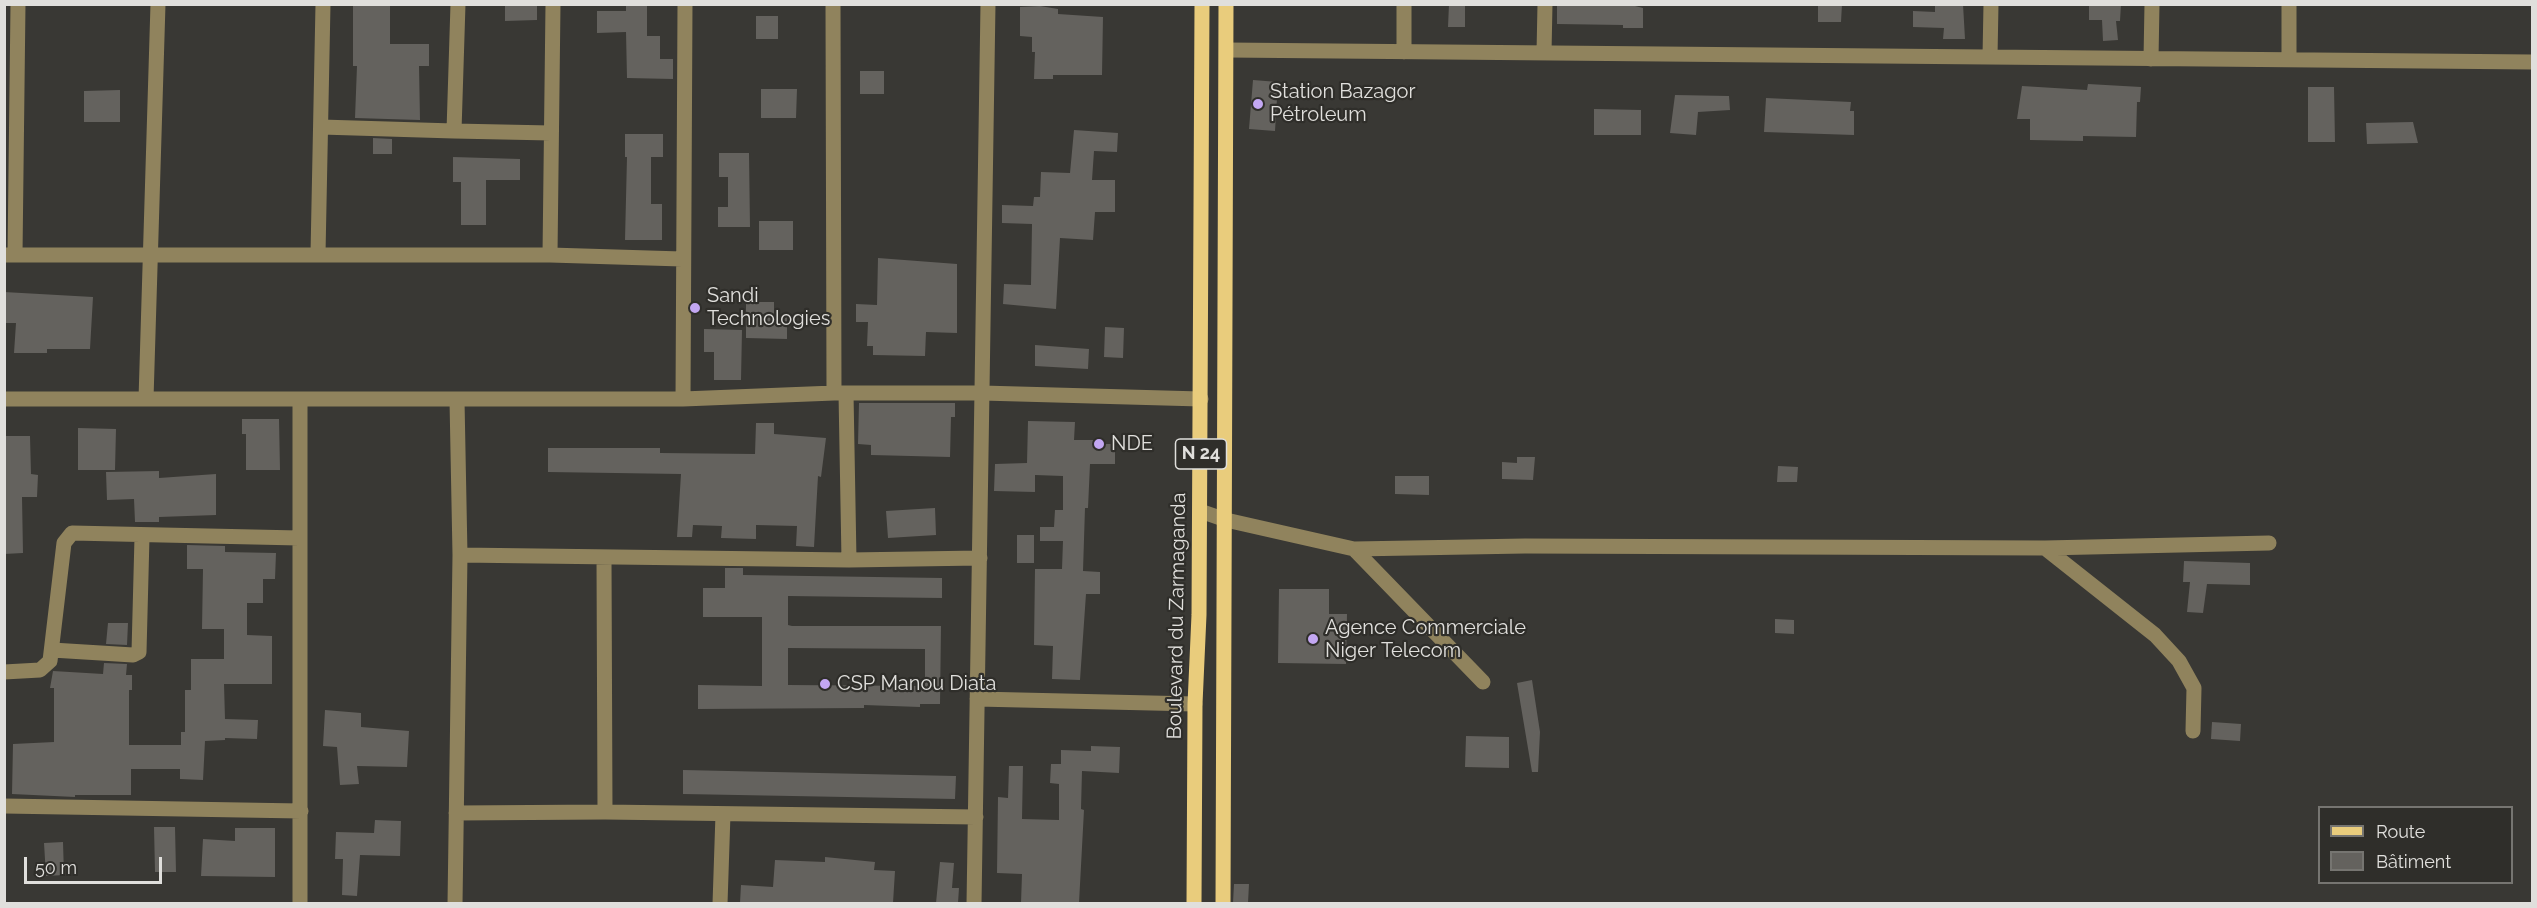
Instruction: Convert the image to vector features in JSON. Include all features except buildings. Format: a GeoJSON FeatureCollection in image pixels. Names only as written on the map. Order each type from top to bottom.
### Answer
{"type":"FeatureCollection","features":[{"type":"Feature","properties":{"kind":"main road","name":"Boulevard du Zarmaganda"},"geometry":{"type":"LineString","coordinates":[[1194,903],[1201,399],[1202,4]]}},
{"type":"Feature","properties":{"kind":"main road","name":"N 24"},"geometry":{"type":"LineString","coordinates":[[1223,903],[1226,4]]}},
{"type":"Feature","properties":{"kind":"main road"},"geometry":{"type":"LineString","coordinates":[[1202,108],[1227,107]]}},
{"type":"Feature","properties":{"kind":"street"},"geometry":{"type":"LineString","coordinates":[[18,4],[10,142],[10,255],[550,255],[682,259]]}},
{"type":"Feature","properties":{"kind":"street"},"geometry":{"type":"LineString","coordinates":[[146,399],[158,4]]}},
{"type":"Feature","properties":{"kind":"street"},"geometry":{"type":"LineString","coordinates":[[318,254],[322,4]]}},
{"type":"Feature","properties":{"kind":"street"},"geometry":{"type":"LineString","coordinates":[[454,130],[458,4]]}},
{"type":"Feature","properties":{"kind":"street"},"geometry":{"type":"LineString","coordinates":[[550,255],[552,4]]}},
{"type":"Feature","properties":{"kind":"street"},"geometry":{"type":"LineString","coordinates":[[682,399],[686,4]]}},
{"type":"Feature","properties":{"kind":"street"},"geometry":{"type":"LineString","coordinates":[[833,4],[832,202],[849,560]]}},
{"type":"Feature","properties":{"kind":"street"},"geometry":{"type":"LineString","coordinates":[[975,903],[988,4]]}},
{"type":"Feature","properties":{"kind":"street"},"geometry":{"type":"LineString","coordinates":[[1404,4],[1404,52]]}},
{"type":"Feature","properties":{"kind":"street"},"geometry":{"type":"LineString","coordinates":[[1544,53],[1545,4]]}},
{"type":"Feature","properties":{"kind":"street"},"geometry":{"type":"LineString","coordinates":[[1990,57],[1991,4]]}},
{"type":"Feature","properties":{"kind":"street"},"geometry":{"type":"LineString","coordinates":[[2151,59],[2152,4]]}},
{"type":"Feature","properties":{"kind":"street"},"geometry":{"type":"LineString","coordinates":[[2289,4],[2289,60]]}},
{"type":"Feature","properties":{"kind":"street"},"geometry":{"type":"LineString","coordinates":[[1227,50],[2532,62]]}},
{"type":"Feature","properties":{"kind":"street"},"geometry":{"type":"LineString","coordinates":[[321,127],[551,133]]}},
{"type":"Feature","properties":{"kind":"street"},"geometry":{"type":"LineString","coordinates":[[4,399],[682,399],[840,393],[982,393],[1201,399]]}},
{"type":"Feature","properties":{"kind":"street"},"geometry":{"type":"LineString","coordinates":[[300,400],[300,903]]}},
{"type":"Feature","properties":{"kind":"street"},"geometry":{"type":"LineString","coordinates":[[455,903],[460,555],[457,400]]}},
{"type":"Feature","properties":{"kind":"street"},"geometry":{"type":"LineString","coordinates":[[1200,511],[1226,520],[1354,549],[1525,546],[2045,548],[2270,543]]}},
{"type":"Feature","properties":{"kind":"street"},"geometry":{"type":"LineString","coordinates":[[4,672],[33,672],[45,668],[52,650],[64,543],[72,534],[299,538]]}},
{"type":"Feature","properties":{"kind":"street"},"geometry":{"type":"LineString","coordinates":[[52,650],[138,654],[141,650],[142,537]]}},
{"type":"Feature","properties":{"kind":"street"},"geometry":{"type":"LineString","coordinates":[[2045,548],[2155,635],[2179,661],[2194,688],[2193,731]]}},
{"type":"Feature","properties":{"kind":"street"},"geometry":{"type":"LineString","coordinates":[[1354,549],[1483,682]]}},
{"type":"Feature","properties":{"kind":"street"},"geometry":{"type":"LineString","coordinates":[[460,555],[849,560],[980,558]]}},
{"type":"Feature","properties":{"kind":"street"},"geometry":{"type":"LineString","coordinates":[[604,558],[606,812]]}},
{"type":"Feature","properties":{"kind":"street"},"geometry":{"type":"LineString","coordinates":[[977,699],[1195,704]]}},
{"type":"Feature","properties":{"kind":"street"},"geometry":{"type":"LineString","coordinates":[[4,806],[301,811]]}},
{"type":"Feature","properties":{"kind":"street"},"geometry":{"type":"LineString","coordinates":[[456,813],[606,812],[976,818]]}},
{"type":"Feature","properties":{"kind":"street"},"geometry":{"type":"LineString","coordinates":[[720,903],[723,814]]}},
{"type":"Feature","properties":{"kind":"place","name":"Station Bazagor Pétroleum"},"geometry":{"type":"Point","coordinates":[1258,104]}},
{"type":"Feature","properties":{"kind":"place","name":"Sandi Technologies"},"geometry":{"type":"Point","coordinates":[695,308]}},
{"type":"Feature","properties":{"kind":"place","name":"NDE"},"geometry":{"type":"Point","coordinates":[1099,444]}},
{"type":"Feature","properties":{"kind":"place","name":"Agence Commerciale Niger Telecom"},"geometry":{"type":"Point","coordinates":[1313,639]}},
{"type":"Feature","properties":{"kind":"place","name":"CSP Manou Diata"},"geometry":{"type":"Point","coordinates":[825,684]}}]}
